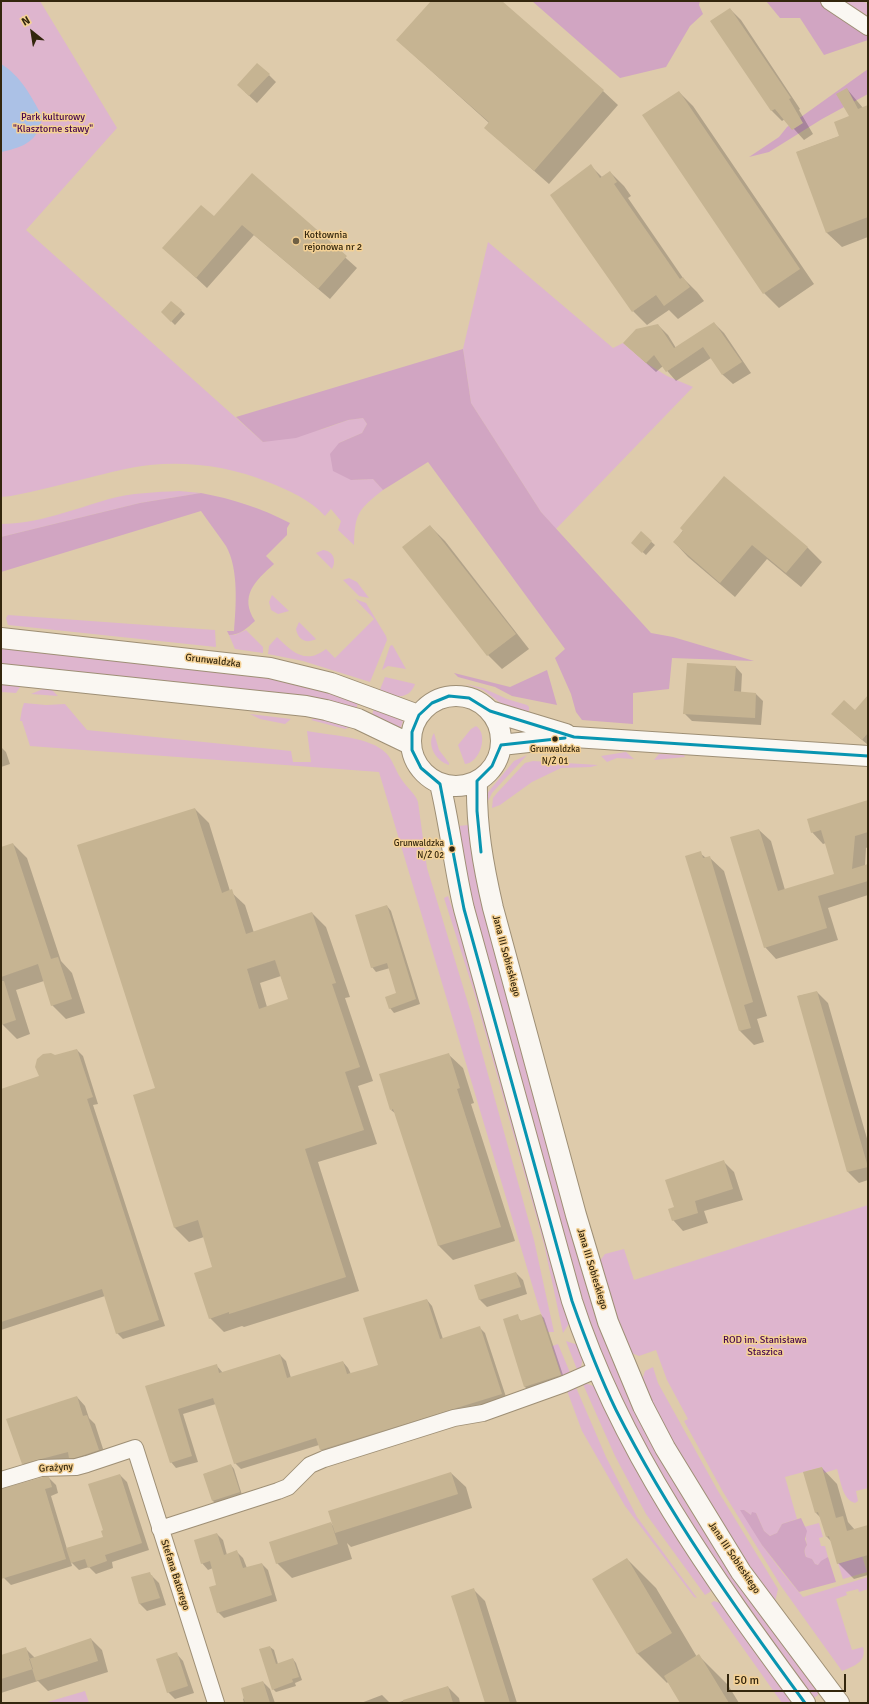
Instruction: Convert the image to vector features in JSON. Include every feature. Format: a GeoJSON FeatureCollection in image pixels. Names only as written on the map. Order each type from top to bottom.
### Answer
{"type":"FeatureCollection","features":[{"type":"Feature","properties":{"kind":"street"},"geometry":{"type":"LineString","coordinates":[[829,1],[868,27]]}},
{"type":"Feature","properties":{"kind":"street","name":"Grunwaldzka"},"geometry":{"type":"LineString","coordinates":[[1,638],[270,668],[331,683],[418,715]]}},
{"type":"Feature","properties":{"kind":"street"},"geometry":{"type":"LineString","coordinates":[[1,674],[306,706],[352,717],[410,744]]}},
{"type":"Feature","properties":{"kind":"street"},"geometry":{"type":"LineString","coordinates":[[461,696],[472,698],[490,711],[497,722],[501,745],[497,760],[489,772],[477,781],[465,785],[453,786],[440,784],[429,778],[419,768],[413,756],[410,744],[412,729],[418,715],[430,703],[439,698],[461,696]]}},
{"type":"Feature","properties":{"kind":"street"},"geometry":{"type":"LineString","coordinates":[[490,711],[574,737]]}},
{"type":"Feature","properties":{"kind":"street"},"geometry":{"type":"LineString","coordinates":[[501,745],[574,737],[868,756]]}},
{"type":"Feature","properties":{"kind":"street","name":"Jana III Sobieskiego"},"geometry":{"type":"LineString","coordinates":[[477,781],[476,812],[481,849],[493,908],[576,1215],[608,1322],[646,1412],[665,1448],[702,1510],[741,1572],[838,1703]]}},
{"type":"Feature","properties":{"kind":"street"},"geometry":{"type":"LineString","coordinates":[[440,784],[447,813],[459,890],[473,943],[572,1301],[598,1369],[633,1442],[688,1538],[736,1609],[805,1703]]}},
{"type":"Feature","properties":{"kind":"street"},"geometry":{"type":"LineString","coordinates":[[160,1529],[288,1487],[310,1465],[324,1459],[454,1418],[483,1413],[564,1384],[598,1369]]}},
{"type":"Feature","properties":{"kind":"street","name":"Stefana Batorego"},"geometry":{"type":"LineString","coordinates":[[135,1448],[216,1703]]}},
{"type":"Feature","properties":{"kind":"street","name":"Grażyny"},"geometry":{"type":"LineString","coordinates":[[1,1480],[40,1468],[76,1467],[135,1448]]}},
{"type":"Feature","properties":{"kind":"green space","name":"Park kulturowy \"Klasztorne stawy\""},"geometry":{"type":"Polygon","coordinates":[[[1,1],[40,1],[117,128],[26,230],[263,442],[323,429],[348,420],[363,418],[367,424],[362,433],[339,443],[351,480],[373,479],[383,490],[363,508],[360,513],[355,526],[354,545],[338,530],[341,521],[331,509],[325,516],[306,500],[268,482],[240,472],[210,466],[165,464],[142,466],[119,470],[30,492],[1,497],[1,1]]]}},
{"type":"Feature","properties":{"kind":"green space"},"geometry":{"type":"Polygon","coordinates":[[[843,1],[862,1],[868,4],[868,16],[843,1]]]}},
{"type":"Feature","properties":{"kind":"green space"},"geometry":{"type":"Polygon","coordinates":[[[488,242],[613,348],[623,343],[646,363],[667,376],[693,387],[556,529],[541,512],[471,403],[463,349],[488,242]]]}},
{"type":"Feature","properties":{"kind":"green space"},"geometry":{"type":"Polygon","coordinates":[[[179,491],[201,493],[140,503],[1,537],[1,524],[29,522],[42,519],[126,495],[179,491]]]}},
{"type":"Feature","properties":{"kind":"green space"},"geometry":{"type":"Polygon","coordinates":[[[323,550],[329,552],[333,556],[334,562],[332,569],[316,553],[323,550]]]}},
{"type":"Feature","properties":{"kind":"green space"},"geometry":{"type":"Polygon","coordinates":[[[349,578],[357,582],[369,598],[359,596],[343,580],[349,578]]]}},
{"type":"Feature","properties":{"kind":"green space"},"geometry":{"type":"Polygon","coordinates":[[[272,595],[289,611],[278,614],[271,610],[269,602],[272,595]]]}},
{"type":"Feature","properties":{"kind":"green space"},"geometry":{"type":"Polygon","coordinates":[[[355,599],[366,603],[387,640],[370,682],[303,661],[268,654],[269,646],[277,637],[294,652],[300,655],[312,656],[319,654],[326,649],[335,658],[374,619],[355,599]]]}},
{"type":"Feature","properties":{"kind":"green space"},"geometry":{"type":"Polygon","coordinates":[[[8,615],[215,630],[216,647],[8,625],[6,618],[8,615]]]}},
{"type":"Feature","properties":{"kind":"green space"},"geometry":{"type":"Polygon","coordinates":[[[299,622],[316,639],[306,641],[299,636],[296,629],[299,622]]]}},
{"type":"Feature","properties":{"kind":"green space"},"geometry":{"type":"Polygon","coordinates":[[[246,630],[263,647],[263,653],[235,649],[229,635],[235,635],[246,630]]]}},
{"type":"Feature","properties":{"kind":"green space"},"geometry":{"type":"Polygon","coordinates":[[[392,645],[406,669],[388,666],[382,670],[390,646],[392,645]]]}},
{"type":"Feature","properties":{"kind":"green space"},"geometry":{"type":"Polygon","coordinates":[[[1,647],[266,676],[320,689],[358,703],[356,709],[1,665],[1,647]]]}},
{"type":"Feature","properties":{"kind":"green space"},"geometry":{"type":"Polygon","coordinates":[[[385,677],[415,684],[409,693],[405,695],[390,695],[379,692],[385,677]]]}},
{"type":"Feature","properties":{"kind":"green space"},"geometry":{"type":"Polygon","coordinates":[[[1,683],[20,687],[16,693],[1,692],[1,683]]]}},
{"type":"Feature","properties":{"kind":"green space"},"geometry":{"type":"Polygon","coordinates":[[[465,684],[483,688],[507,699],[527,705],[529,707],[529,712],[502,704],[483,690],[465,684]]]}},
{"type":"Feature","properties":{"kind":"green space"},"geometry":{"type":"Polygon","coordinates":[[[43,689],[52,690],[58,696],[31,694],[43,689]]]}},
{"type":"Feature","properties":{"kind":"green space"},"geometry":{"type":"Polygon","coordinates":[[[24,703],[46,705],[65,704],[87,730],[291,751],[293,762],[311,762],[307,731],[360,740],[370,743],[386,753],[400,777],[418,802],[427,868],[471,1013],[534,1240],[554,1332],[548,1332],[539,1308],[379,772],[30,746],[22,721],[20,721],[24,703]]]}},
{"type":"Feature","properties":{"kind":"green space"},"geometry":{"type":"Polygon","coordinates":[[[374,708],[402,719],[403,721],[401,727],[398,728],[372,715],[374,708]]]}},
{"type":"Feature","properties":{"kind":"green space"},"geometry":{"type":"Polygon","coordinates":[[[250,714],[291,719],[285,724],[260,719],[250,714]]]}},
{"type":"Feature","properties":{"kind":"green space"},"geometry":{"type":"Polygon","coordinates":[[[316,717],[350,727],[345,729],[311,720],[316,717]]]}},
{"type":"Feature","properties":{"kind":"green space"},"geometry":{"type":"Polygon","coordinates":[[[476,726],[482,735],[481,748],[475,759],[465,764],[458,745],[471,729],[476,726]]]}},
{"type":"Feature","properties":{"kind":"green space"},"geometry":{"type":"Polygon","coordinates":[[[434,733],[439,750],[449,765],[440,760],[434,752],[431,742],[434,733]]]}},
{"type":"Feature","properties":{"kind":"green space"},"geometry":{"type":"Polygon","coordinates":[[[626,752],[634,759],[617,758],[607,762],[601,756],[626,752]]]}},
{"type":"Feature","properties":{"kind":"green space"},"geometry":{"type":"Polygon","coordinates":[[[659,754],[684,755],[685,757],[654,760],[659,754]]]}},
{"type":"Feature","properties":{"kind":"green space"},"geometry":{"type":"Polygon","coordinates":[[[527,755],[492,793],[488,801],[488,808],[484,809],[485,798],[489,791],[514,761],[527,755]]]}},
{"type":"Feature","properties":{"kind":"green space"},"geometry":{"type":"Polygon","coordinates":[[[533,761],[598,765],[591,767],[561,768],[532,782],[500,805],[492,808],[493,798],[497,793],[525,763],[533,761]]]}},
{"type":"Feature","properties":{"kind":"green space"},"geometry":{"type":"Polygon","coordinates":[[[469,825],[652,1444],[732,1576],[818,1692],[818,1695],[814,1698],[710,1555],[640,1440],[588,1323],[474,915],[457,826],[469,825]]]}},
{"type":"Feature","properties":{"kind":"green space"},"geometry":{"type":"Polygon","coordinates":[[[448,896],[457,922],[570,1322],[563,1333],[544,1244],[474,992],[444,898],[448,896]]]}},
{"type":"Feature","properties":{"kind":"green space","name":"ROD im. Stanisława Staszica"},"geometry":{"type":"Polygon","coordinates":[[[868,1205],[868,1488],[856,1491],[858,1501],[855,1503],[847,1498],[837,1469],[824,1473],[822,1467],[785,1477],[797,1519],[782,1524],[777,1533],[770,1536],[764,1531],[756,1513],[751,1515],[744,1510],[762,1545],[803,1597],[868,1577],[868,1589],[859,1592],[858,1589],[846,1592],[847,1595],[836,1599],[852,1650],[863,1647],[864,1652],[858,1663],[842,1671],[781,1586],[723,1492],[684,1421],[688,1419],[667,1380],[656,1350],[639,1356],[629,1352],[618,1325],[599,1262],[605,1254],[624,1249],[634,1280],[868,1205]]]}},
{"type":"Feature","properties":{"kind":"green space"},"geometry":{"type":"Polygon","coordinates":[[[566,1341],[578,1345],[582,1355],[582,1365],[578,1372],[566,1341]]]}},
{"type":"Feature","properties":{"kind":"green space"},"geometry":{"type":"Polygon","coordinates":[[[558,1344],[571,1375],[563,1380],[552,1346],[558,1344]]]}},
{"type":"Feature","properties":{"kind":"green space"},"geometry":{"type":"Polygon","coordinates":[[[653,1367],[658,1383],[718,1491],[778,1589],[775,1602],[744,1561],[670,1441],[642,1380],[645,1371],[653,1367]]]}},
{"type":"Feature","properties":{"kind":"green space"},"geometry":{"type":"Polygon","coordinates":[[[582,1382],[596,1387],[712,1589],[705,1595],[646,1514],[615,1456],[582,1382]]]}},
{"type":"Feature","properties":{"kind":"green space"},"geometry":{"type":"Polygon","coordinates":[[[575,1385],[606,1457],[637,1517],[697,1598],[694,1597],[625,1506],[582,1431],[566,1388],[575,1385]]]}},
{"type":"Feature","properties":{"kind":"green space"},"geometry":{"type":"Polygon","coordinates":[[[819,1523],[823,1537],[819,1538],[821,1546],[825,1546],[828,1557],[818,1565],[815,1564],[812,1559],[807,1558],[805,1554],[807,1545],[804,1527],[819,1523]]]}},
{"type":"Feature","properties":{"kind":"green space"},"geometry":{"type":"Polygon","coordinates":[[[862,1556],[867,1572],[843,1579],[838,1563],[862,1556]]]}},
{"type":"Feature","properties":{"kind":"green space"},"geometry":{"type":"Polygon","coordinates":[[[714,1601],[723,1604],[794,1703],[782,1703],[711,1603],[714,1601]]]}},
{"type":"Feature","properties":{"kind":"green space"},"geometry":{"type":"Polygon","coordinates":[[[85,1691],[89,1703],[44,1703],[85,1691]]]}},
{"type":"Feature","properties":{"kind":"shaded area"},"geometry":{"type":"Polygon","coordinates":[[[532,1],[700,1],[699,5],[703,14],[690,26],[666,67],[620,78],[532,1]]]}},
{"type":"Feature","properties":{"kind":"shaded area"},"geometry":{"type":"Polygon","coordinates":[[[766,1],[819,1],[868,34],[868,40],[824,55],[800,18],[780,18],[766,1]]]}},
{"type":"Feature","properties":{"kind":"shaded area"},"geometry":{"type":"Polygon","coordinates":[[[868,69],[868,94],[822,119],[769,152],[749,157],[779,137],[787,127],[868,69]]]}},
{"type":"Feature","properties":{"kind":"shaded area"},"geometry":{"type":"Polygon","coordinates":[[[463,349],[471,403],[541,512],[651,633],[673,637],[754,661],[672,658],[669,689],[633,693],[633,724],[582,720],[576,712],[571,694],[555,658],[565,649],[428,462],[383,490],[373,479],[351,480],[333,471],[330,454],[339,443],[362,433],[367,424],[363,418],[348,420],[296,438],[263,442],[236,417],[463,349]]]}},
{"type":"Feature","properties":{"kind":"shaded area"},"geometry":{"type":"Polygon","coordinates":[[[201,493],[247,505],[290,523],[287,528],[287,535],[266,556],[274,564],[255,583],[251,590],[249,596],[250,612],[255,621],[237,634],[229,635],[227,631],[234,631],[236,588],[230,555],[226,546],[201,511],[1,572],[1,537],[140,503],[201,493]]]}},
{"type":"Feature","properties":{"kind":"shaded area"},"geometry":{"type":"Polygon","coordinates":[[[547,670],[557,705],[512,696],[495,687],[458,677],[454,673],[510,687],[547,670]]]}},
{"type":"Feature","properties":{"kind":"shaded area"},"geometry":{"type":"Polygon","coordinates":[[[740,1510],[744,1510],[751,1515],[752,1512],[756,1513],[764,1531],[770,1536],[777,1533],[782,1524],[801,1518],[807,1531],[805,1539],[807,1545],[805,1548],[806,1557],[812,1559],[815,1564],[818,1565],[821,1561],[828,1557],[836,1582],[799,1592],[762,1545],[740,1510]]]}},
{"type":"Feature","properties":{"kind":"water"},"geometry":{"type":"Polygon","coordinates":[[[1,64],[20,80],[42,116],[39,129],[31,140],[17,148],[1,152],[1,64]]]}},
{"type":"Feature","properties":{"kind":"building"},"geometry":{"type":"Polygon","coordinates":[[[431,1],[502,1],[604,90],[534,171],[484,128],[489,122],[396,40],[431,1]]]}},
{"type":"Feature","properties":{"kind":"building"},"geometry":{"type":"Polygon","coordinates":[[[730,8],[791,98],[789,99],[803,123],[792,130],[775,109],[771,111],[710,21],[730,8]]]}},
{"type":"Feature","properties":{"kind":"building"},"geometry":{"type":"Polygon","coordinates":[[[257,63],[270,74],[249,96],[237,85],[257,63]]]}},
{"type":"Feature","properties":{"kind":"building"},"geometry":{"type":"Polygon","coordinates":[[[847,88],[858,109],[868,105],[868,217],[826,233],[796,152],[839,136],[834,122],[849,116],[836,94],[847,88]]]}},
{"type":"Feature","properties":{"kind":"building"},"geometry":{"type":"Polygon","coordinates":[[[679,91],[800,269],[763,294],[642,115],[679,91]]]}},
{"type":"Feature","properties":{"kind":"building"},"geometry":{"type":"Polygon","coordinates":[[[591,164],[600,178],[610,171],[617,182],[614,184],[680,279],[683,277],[690,287],[664,306],[656,295],[632,312],[550,195],[591,164]]]}},
{"type":"Feature","properties":{"kind":"building","name":"Kotłownia rejonowa nr 2"},"geometry":{"type":"Polygon","coordinates":[[[252,173],[347,256],[318,289],[242,225],[196,278],[162,248],[201,205],[214,216],[252,173]]]}},
{"type":"Feature","properties":{"kind":"building"},"geometry":{"type":"Polygon","coordinates":[[[171,301],[182,310],[171,322],[161,312],[171,301]]]}},
{"type":"Feature","properties":{"kind":"building"},"geometry":{"type":"Polygon","coordinates":[[[714,322],[742,362],[722,375],[703,347],[666,372],[654,355],[646,363],[623,343],[636,329],[658,324],[674,348],[714,322]]]}},
{"type":"Feature","properties":{"kind":"building"},"geometry":{"type":"Polygon","coordinates":[[[724,476],[808,547],[786,573],[752,545],[720,583],[673,542],[683,531],[680,528],[724,476]]]}},
{"type":"Feature","properties":{"kind":"building"},"geometry":{"type":"Polygon","coordinates":[[[430,525],[516,634],[487,656],[402,547],[430,525]]]}},
{"type":"Feature","properties":{"kind":"building"},"geometry":{"type":"Polygon","coordinates":[[[641,531],[652,541],[642,553],[631,543],[641,531]]]}},
{"type":"Feature","properties":{"kind":"building"},"geometry":{"type":"Polygon","coordinates":[[[687,663],[736,666],[734,691],[756,693],[755,718],[683,714],[687,663]]]}},
{"type":"Feature","properties":{"kind":"building"},"geometry":{"type":"Polygon","coordinates":[[[868,695],[868,733],[862,740],[831,714],[844,700],[855,710],[868,695]]]}},
{"type":"Feature","properties":{"kind":"building"},"geometry":{"type":"Polygon","coordinates":[[[868,800],[868,832],[855,836],[852,869],[868,864],[868,881],[818,896],[827,928],[764,948],[730,837],[759,829],[778,891],[834,874],[821,830],[811,833],[807,819],[868,800]]]}},
{"type":"Feature","properties":{"kind":"building"},"geometry":{"type":"Polygon","coordinates":[[[195,808],[222,893],[232,889],[246,934],[312,912],[336,983],[332,984],[360,1067],[345,1072],[364,1130],[305,1149],[346,1277],[209,1319],[194,1273],[212,1267],[198,1220],[174,1228],[133,1095],[155,1088],[77,845],[195,808]],[[275,960],[247,969],[259,1009],[288,999],[275,960]]]}},
{"type":"Feature","properties":{"kind":"building"},"geometry":{"type":"Polygon","coordinates":[[[13,843],[51,959],[58,957],[72,999],[51,1006],[38,964],[1,977],[1,847],[13,843]]]}},
{"type":"Feature","properties":{"kind":"building"},"geometry":{"type":"Polygon","coordinates":[[[701,851],[703,858],[710,856],[753,1002],[744,1005],[751,1028],[739,1031],[685,856],[701,851]]]}},
{"type":"Feature","properties":{"kind":"building"},"geometry":{"type":"Polygon","coordinates":[[[387,905],[416,999],[389,1009],[385,997],[396,993],[387,963],[371,968],[355,915],[387,905]]]}},
{"type":"Feature","properties":{"kind":"building"},"geometry":{"type":"Polygon","coordinates":[[[1,981],[4,981],[16,1020],[1,1025],[1,981]]]}},
{"type":"Feature","properties":{"kind":"building"},"geometry":{"type":"Polygon","coordinates":[[[817,991],[868,1167],[847,1172],[797,996],[817,991]]]}},
{"type":"Feature","properties":{"kind":"building"},"geometry":{"type":"Polygon","coordinates":[[[77,1049],[93,1097],[87,1099],[159,1320],[116,1334],[102,1289],[1,1322],[1,1089],[39,1076],[35,1067],[37,1059],[43,1054],[51,1053],[55,1055],[77,1049]]]}},
{"type":"Feature","properties":{"kind":"building"},"geometry":{"type":"Polygon","coordinates":[[[449,1053],[460,1088],[457,1089],[501,1227],[438,1246],[393,1109],[390,1110],[379,1074],[449,1053]]]}},
{"type":"Feature","properties":{"kind":"building"},"geometry":{"type":"Polygon","coordinates":[[[724,1160],[733,1189],[695,1201],[698,1213],[672,1221],[668,1209],[674,1207],[665,1180],[724,1160]]]}},
{"type":"Feature","properties":{"kind":"building"},"geometry":{"type":"Polygon","coordinates":[[[516,1272],[521,1287],[479,1300],[474,1285],[516,1272]]]}},
{"type":"Feature","properties":{"kind":"building"},"geometry":{"type":"Polygon","coordinates":[[[427,1299],[440,1339],[480,1326],[502,1394],[320,1450],[316,1438],[234,1464],[213,1398],[178,1409],[192,1456],[170,1463],[145,1386],[217,1364],[219,1373],[280,1354],[287,1378],[343,1361],[347,1374],[378,1365],[363,1318],[427,1299]]]}},
{"type":"Feature","properties":{"kind":"building"},"geometry":{"type":"Polygon","coordinates":[[[518,1314],[520,1321],[541,1314],[561,1375],[524,1387],[503,1319],[518,1314]]]}},
{"type":"Feature","properties":{"kind":"building"},"geometry":{"type":"Polygon","coordinates":[[[77,1396],[83,1416],[87,1415],[99,1450],[75,1458],[69,1458],[68,1452],[22,1464],[6,1419],[77,1396]]]}},
{"type":"Feature","properties":{"kind":"building"},"geometry":{"type":"Polygon","coordinates":[[[231,1464],[240,1492],[212,1501],[203,1474],[231,1464]]]}},
{"type":"Feature","properties":{"kind":"building"},"geometry":{"type":"Polygon","coordinates":[[[822,1467],[836,1518],[843,1516],[847,1531],[868,1525],[868,1555],[837,1564],[829,1536],[826,1537],[818,1512],[815,1513],[803,1472],[822,1467]]]}},
{"type":"Feature","properties":{"kind":"building"},"geometry":{"type":"Polygon","coordinates":[[[451,1472],[458,1494],[335,1533],[328,1511],[451,1472]]]}},
{"type":"Feature","properties":{"kind":"building"},"geometry":{"type":"Polygon","coordinates":[[[120,1474],[142,1543],[105,1555],[107,1561],[88,1568],[85,1559],[71,1563],[66,1548],[103,1537],[101,1531],[103,1530],[88,1484],[120,1474]]]}},
{"type":"Feature","properties":{"kind":"building"},"geometry":{"type":"Polygon","coordinates":[[[43,1477],[49,1477],[52,1487],[45,1489],[66,1559],[1,1579],[1,1489],[43,1477]]]}},
{"type":"Feature","properties":{"kind":"building"},"geometry":{"type":"Polygon","coordinates":[[[331,1522],[338,1544],[276,1564],[269,1542],[331,1522]]]}},
{"type":"Feature","properties":{"kind":"building"},"geometry":{"type":"Polygon","coordinates":[[[217,1533],[224,1555],[237,1550],[243,1568],[262,1563],[272,1595],[217,1613],[209,1587],[216,1585],[210,1561],[201,1564],[194,1540],[217,1533]]]}},
{"type":"Feature","properties":{"kind":"building"},"geometry":{"type":"Polygon","coordinates":[[[627,1558],[672,1633],[637,1654],[592,1579],[627,1558]]]}},
{"type":"Feature","properties":{"kind":"building"},"geometry":{"type":"Polygon","coordinates":[[[150,1572],[160,1598],[139,1604],[131,1577],[150,1572]]]}},
{"type":"Feature","properties":{"kind":"building"},"geometry":{"type":"Polygon","coordinates":[[[474,1588],[510,1703],[485,1703],[451,1596],[474,1588]]]}},
{"type":"Feature","properties":{"kind":"building"},"geometry":{"type":"Polygon","coordinates":[[[91,1638],[98,1661],[36,1681],[29,1659],[91,1638]]]}},
{"type":"Feature","properties":{"kind":"building"},"geometry":{"type":"Polygon","coordinates":[[[270,1646],[276,1664],[293,1658],[299,1677],[292,1679],[293,1682],[272,1690],[259,1649],[270,1646]]]}},
{"type":"Feature","properties":{"kind":"building"},"geometry":{"type":"Polygon","coordinates":[[[26,1647],[33,1669],[1,1679],[1,1655],[26,1647]]]}},
{"type":"Feature","properties":{"kind":"building"},"geometry":{"type":"Polygon","coordinates":[[[177,1652],[188,1686],[167,1693],[156,1659],[177,1652]]]}},
{"type":"Feature","properties":{"kind":"building"},"geometry":{"type":"Polygon","coordinates":[[[699,1654],[729,1703],[680,1703],[664,1676],[699,1654]]]}},
{"type":"Feature","properties":{"kind":"building"},"geometry":{"type":"Polygon","coordinates":[[[263,1681],[270,1703],[245,1703],[241,1688],[263,1681]]]}},
{"type":"Feature","properties":{"kind":"building"},"geometry":{"type":"Polygon","coordinates":[[[448,1686],[453,1703],[403,1703],[403,1700],[448,1686]]]}},
{"type":"Feature","properties":{"kind":"transit line"},"geometry":{"type":"LineString","coordinates":[[805,1703],[704,1561],[658,1487],[616,1410],[592,1356],[572,1301],[464,909],[440,784],[421,768],[412,750],[412,732],[419,715],[432,703],[449,696],[469,698],[490,711],[574,737],[868,756]]}},
{"type":"Feature","properties":{"kind":"transit line"},"geometry":{"type":"LineString","coordinates":[[481,852],[477,811],[477,781],[492,766],[501,745],[565,738]]}},
{"type":"Feature","properties":{"kind":"place","name":"Kotłownia rejonowa nr 2"},"geometry":{"type":"Point","coordinates":[296,241]}},
{"type":"Feature","properties":{"kind":"place","name":"Grunwaldzka N/Ż 01"},"geometry":{"type":"Point","coordinates":[555,739]}},
{"type":"Feature","properties":{"kind":"place","name":"Grunwaldzka N/Ż 02"},"geometry":{"type":"Point","coordinates":[452,849]}}]}
